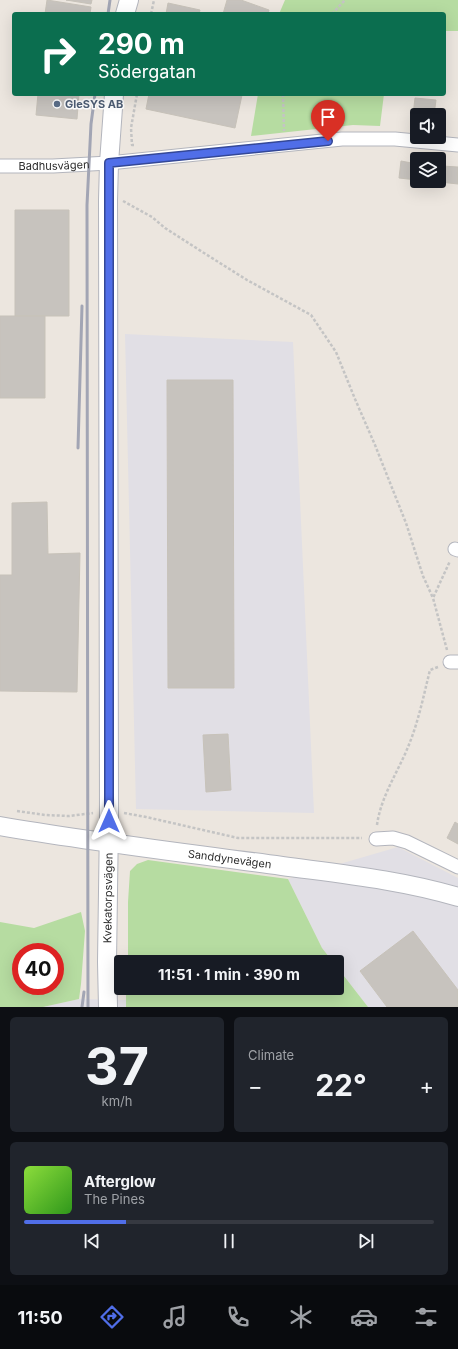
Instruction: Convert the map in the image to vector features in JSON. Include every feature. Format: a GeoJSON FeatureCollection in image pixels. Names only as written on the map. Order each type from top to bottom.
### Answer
{"type":"FeatureCollection","features":[{"type":"Feature","properties":{"kind":"street"},"geometry":{"type":"LineString","coordinates":[[126,12],[129,0]]}},
{"type":"Feature","properties":{"kind":"street","name":"Kvekatorpsvägen"},"geometry":{"type":"LineString","coordinates":[[108,1007],[108,200],[114,96]]}},
{"type":"Feature","properties":{"kind":"street","name":"Badhusvägen"},"geometry":{"type":"LineString","coordinates":[[0,166],[54,166],[109,163],[342,140],[395,139],[458,145]]}},
{"type":"Feature","properties":{"kind":"street","name":"Sanddynevägen"},"geometry":{"type":"LineString","coordinates":[[0,826],[378,879],[436,891],[458,898]]}},
{"type":"Feature","properties":{"kind":"street"},"geometry":{"type":"LineString","coordinates":[[376,838],[393,838],[408,842],[458,867]]}},
{"type":"Feature","properties":{"kind":"path"},"geometry":{"type":"LineString","coordinates":[[151,12],[154,0]]}},
{"type":"Feature","properties":{"kind":"path"},"geometry":{"type":"LineString","coordinates":[[334,12],[345,0]]}},
{"type":"Feature","properties":{"kind":"path"},"geometry":{"type":"LineString","coordinates":[[132,145],[131,128],[137,96]]}},
{"type":"Feature","properties":{"kind":"path"},"geometry":{"type":"LineString","coordinates":[[283,96],[284,133]]}},
{"type":"Feature","properties":{"kind":"path"},"geometry":{"type":"LineString","coordinates":[[12,810],[69,816],[89,813],[129,813],[238,838],[376,838],[379,811],[411,741],[422,707],[430,670],[454,662],[433,598],[423,576],[406,523],[375,445],[336,352],[311,315],[210,257],[165,228],[152,217],[125,201],[108,200]]}},
{"type":"Feature","properties":{"kind":"path"},"geometry":{"type":"LineString","coordinates":[[433,598],[456,550]]}},
{"type":"Feature","properties":{"kind":"shaded area"},"geometry":{"type":"Polygon","coordinates":[[[125,334],[293,342],[314,813],[136,809],[125,334]]]}},
{"type":"Feature","properties":{"kind":"shaded area"},"geometry":{"type":"Polygon","coordinates":[[[398,847],[458,878],[458,1007],[368,1007],[344,976],[344,955],[328,955],[322,948],[288,879],[398,847]]]}},
{"type":"Feature","properties":{"kind":"shaded area"},"geometry":{"type":"Polygon","coordinates":[[[79,999],[126,1000],[126,1007],[43,1007],[79,999]]]}},
{"type":"Feature","properties":{"kind":"green space"},"geometry":{"type":"Polygon","coordinates":[[[285,0],[458,0],[458,31],[446,31],[446,12],[280,12],[285,0]]]}},
{"type":"Feature","properties":{"kind":"green space"},"geometry":{"type":"Polygon","coordinates":[[[258,96],[384,96],[380,126],[353,125],[251,136],[258,96]]]}},
{"type":"Feature","properties":{"kind":"green space"},"geometry":{"type":"Polygon","coordinates":[[[148,860],[288,879],[322,948],[328,955],[128,955],[128,902],[130,871],[137,864],[148,860]]]}},
{"type":"Feature","properties":{"kind":"green space"},"geometry":{"type":"Polygon","coordinates":[[[81,912],[85,931],[79,999],[43,1007],[0,1007],[0,922],[34,928],[81,912]]]}},
{"type":"Feature","properties":{"kind":"green space"},"geometry":{"type":"Polygon","coordinates":[[[344,976],[368,1007],[126,1007],[126,995],[344,995],[344,976]]]}},
{"type":"Feature","properties":{"kind":"building"},"geometry":{"type":"Polygon","coordinates":[[[47,0],[91,7],[90,12],[45,12],[47,0]]]}},
{"type":"Feature","properties":{"kind":"building"},"geometry":{"type":"Polygon","coordinates":[[[66,0],[92,0],[91,4],[66,0]]]}},
{"type":"Feature","properties":{"kind":"building"},"geometry":{"type":"Polygon","coordinates":[[[227,0],[241,0],[269,10],[268,12],[224,12],[227,0]]]}},
{"type":"Feature","properties":{"kind":"building"},"geometry":{"type":"Polygon","coordinates":[[[168,3],[200,10],[200,12],[166,12],[168,3]]]}},
{"type":"Feature","properties":{"kind":"building","name":"GleSYS AB"},"geometry":{"type":"Polygon","coordinates":[[[38,96],[79,96],[77,119],[36,115],[38,96]]]}},
{"type":"Feature","properties":{"kind":"building"},"geometry":{"type":"Polygon","coordinates":[[[149,96],[242,96],[235,128],[146,109],[149,96]]]}},
{"type":"Feature","properties":{"kind":"building"},"geometry":{"type":"Polygon","coordinates":[[[415,98],[436,100],[435,108],[414,108],[415,98]]]}},
{"type":"Feature","properties":{"kind":"building"},"geometry":{"type":"Polygon","coordinates":[[[401,161],[410,163],[410,179],[399,178],[401,161]]]}},
{"type":"Feature","properties":{"kind":"building"},"geometry":{"type":"Polygon","coordinates":[[[446,166],[458,167],[458,184],[446,183],[446,166]]]}},
{"type":"Feature","properties":{"kind":"building"},"geometry":{"type":"Polygon","coordinates":[[[15,210],[69,210],[69,316],[15,316],[15,210]]]}},
{"type":"Feature","properties":{"kind":"building"},"geometry":{"type":"Polygon","coordinates":[[[0,316],[45,316],[45,398],[0,398],[0,316]]]}},
{"type":"Feature","properties":{"kind":"building"},"geometry":{"type":"Polygon","coordinates":[[[167,380],[233,380],[234,688],[168,688],[167,380]]]}},
{"type":"Feature","properties":{"kind":"building"},"geometry":{"type":"Polygon","coordinates":[[[47,502],[48,554],[80,553],[77,692],[0,691],[0,575],[12,575],[12,503],[47,502]]]}},
{"type":"Feature","properties":{"kind":"building"},"geometry":{"type":"Polygon","coordinates":[[[228,734],[231,790],[206,792],[203,735],[228,734]]]}},
{"type":"Feature","properties":{"kind":"building"},"geometry":{"type":"Polygon","coordinates":[[[455,822],[458,824],[458,844],[447,838],[455,822]]]}},
{"type":"Feature","properties":{"kind":"building"},"geometry":{"type":"Polygon","coordinates":[[[413,931],[458,990],[458,1007],[387,1007],[360,971],[413,931]]]}},
{"type":"Feature","properties":{"kind":"railway"},"geometry":{"type":"LineString","coordinates":[[108,12],[110,0]]}},
{"type":"Feature","properties":{"kind":"railway"},"geometry":{"type":"LineString","coordinates":[[88,1007],[87,205],[91,124],[95,96]]}},
{"type":"Feature","properties":{"kind":"railway"},"geometry":{"type":"LineString","coordinates":[[78,448],[82,306]]}},
{"type":"Feature","properties":{"kind":"railway"},"geometry":{"type":"LineString","coordinates":[[82,1007],[84,992]]}},
{"type":"Feature","properties":{"kind":"place","name":"GleSYS AB"},"geometry":{"type":"Point","coordinates":[57,104]}},
{"type":"Feature","properties":{"kind":"route"},"geometry":{"type":"LineString","coordinates":[[109,821],[109,163],[328,141]]}}]}
